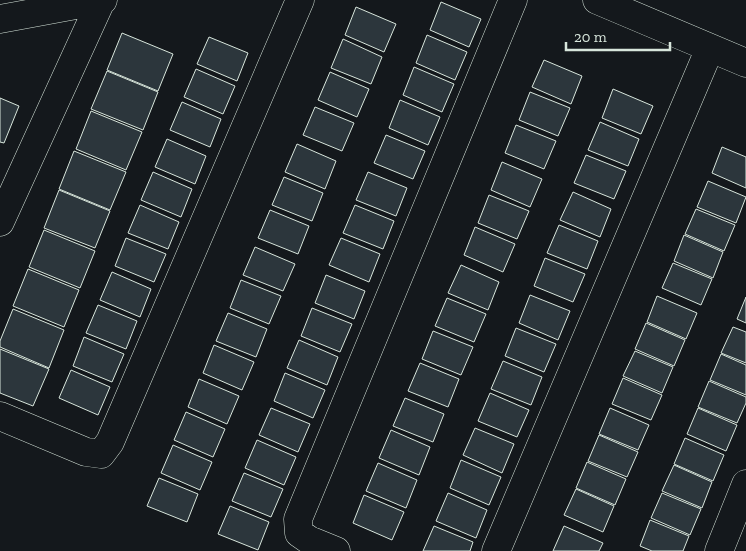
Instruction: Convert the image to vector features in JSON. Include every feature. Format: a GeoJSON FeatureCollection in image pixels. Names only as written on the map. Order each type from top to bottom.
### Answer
{"type":"FeatureCollection","features":[{"type":"Feature","properties":{"kind":"street"},"geometry":{"type":"LineString","coordinates":[[0,19],[102,0]]}},
{"type":"Feature","properties":{"kind":"street"},"geometry":{"type":"LineString","coordinates":[[0,222],[102,0]]}},
{"type":"Feature","properties":{"kind":"street"},"geometry":{"type":"LineString","coordinates":[[0,416],[86,452],[100,454],[110,442],[300,0]]}},
{"type":"Feature","properties":{"kind":"street"},"geometry":{"type":"LineString","coordinates":[[336,551],[309,540],[299,533],[298,519],[513,0]]}},
{"type":"Feature","properties":{"kind":"street"},"geometry":{"type":"LineString","coordinates":[[597,0],[746,64]]}},
{"type":"Feature","properties":{"kind":"street"},"geometry":{"type":"LineString","coordinates":[[496,551],[710,48]]}},
{"type":"Feature","properties":{"kind":"street"},"geometry":{"type":"LineString","coordinates":[[719,551],[746,484]]}},
{"type":"Feature","properties":{"kind":"building"},"geometry":{"type":"Polygon","coordinates":[[[441,2],[481,19],[469,47],[430,30],[441,2]]]}},
{"type":"Feature","properties":{"kind":"building"},"geometry":{"type":"Polygon","coordinates":[[[356,7],[396,24],[384,52],[345,35],[356,7]]]}},
{"type":"Feature","properties":{"kind":"building"},"geometry":{"type":"Polygon","coordinates":[[[122,33],[173,54],[158,91],[107,70],[122,33]]]}},
{"type":"Feature","properties":{"kind":"building"},"geometry":{"type":"Polygon","coordinates":[[[427,35],[467,52],[455,80],[416,63],[427,35]]]}},
{"type":"Feature","properties":{"kind":"building"},"geometry":{"type":"Polygon","coordinates":[[[209,37],[248,53],[237,81],[197,64],[209,37]]]}},
{"type":"Feature","properties":{"kind":"building"},"geometry":{"type":"Polygon","coordinates":[[[343,39],[382,57],[371,84],[331,68],[343,39]]]}},
{"type":"Feature","properties":{"kind":"building"},"geometry":{"type":"Polygon","coordinates":[[[544,60],[582,76],[571,104],[532,87],[544,60]]]}},
{"type":"Feature","properties":{"kind":"building"},"geometry":{"type":"Polygon","coordinates":[[[414,67],[454,84],[442,112],[403,95],[414,67]]]}},
{"type":"Feature","properties":{"kind":"building"},"geometry":{"type":"Polygon","coordinates":[[[196,69],[235,86],[223,114],[184,97],[196,69]]]}},
{"type":"Feature","properties":{"kind":"building"},"geometry":{"type":"Polygon","coordinates":[[[107,71],[158,92],[143,130],[91,109],[107,71]]]}},
{"type":"Feature","properties":{"kind":"building"},"geometry":{"type":"Polygon","coordinates":[[[330,72],[369,89],[357,117],[318,100],[330,72]]]}},
{"type":"Feature","properties":{"kind":"building"},"geometry":{"type":"Polygon","coordinates":[[[613,89],[653,106],[641,134],[602,118],[613,89]]]}},
{"type":"Feature","properties":{"kind":"building"},"geometry":{"type":"Polygon","coordinates":[[[530,92],[570,108],[558,136],[519,120],[530,92]]]}},
{"type":"Feature","properties":{"kind":"building"},"geometry":{"type":"Polygon","coordinates":[[[0,98],[19,106],[4,143],[0,142],[0,98]]]}},
{"type":"Feature","properties":{"kind":"building"},"geometry":{"type":"Polygon","coordinates":[[[400,100],[440,117],[428,145],[389,128],[400,100]]]}},
{"type":"Feature","properties":{"kind":"building"},"geometry":{"type":"Polygon","coordinates":[[[182,102],[221,119],[210,147],[170,130],[182,102]]]}},
{"type":"Feature","properties":{"kind":"building"},"geometry":{"type":"Polygon","coordinates":[[[315,107],[354,123],[342,151],[303,135],[315,107]]]}},
{"type":"Feature","properties":{"kind":"building"},"geometry":{"type":"Polygon","coordinates":[[[91,111],[142,132],[126,170],[76,149],[91,111]]]}},
{"type":"Feature","properties":{"kind":"building"},"geometry":{"type":"Polygon","coordinates":[[[600,122],[639,139],[628,166],[588,150],[600,122]]]}},
{"type":"Feature","properties":{"kind":"building"},"geometry":{"type":"Polygon","coordinates":[[[516,125],[556,141],[544,169],[505,153],[516,125]]]}},
{"type":"Feature","properties":{"kind":"building"},"geometry":{"type":"Polygon","coordinates":[[[386,135],[425,151],[413,179],[374,163],[386,135]]]}},
{"type":"Feature","properties":{"kind":"building"},"geometry":{"type":"Polygon","coordinates":[[[167,139],[206,156],[195,184],[155,167],[167,139]]]}},
{"type":"Feature","properties":{"kind":"building"},"geometry":{"type":"Polygon","coordinates":[[[297,144],[336,161],[325,189],[285,172],[297,144]]]}},
{"type":"Feature","properties":{"kind":"building"},"geometry":{"type":"Polygon","coordinates":[[[722,147],[746,157],[746,188],[712,173],[722,147]]]}},
{"type":"Feature","properties":{"kind":"building"},"geometry":{"type":"Polygon","coordinates":[[[74,151],[126,172],[110,210],[59,189],[74,151]]]}},
{"type":"Feature","properties":{"kind":"building"},"geometry":{"type":"Polygon","coordinates":[[[586,155],[626,171],[614,199],[574,183],[586,155]]]}},
{"type":"Feature","properties":{"kind":"building"},"geometry":{"type":"Polygon","coordinates":[[[502,162],[542,179],[530,207],[491,190],[502,162]]]}},
{"type":"Feature","properties":{"kind":"building"},"geometry":{"type":"Polygon","coordinates":[[[153,172],[192,189],[181,217],[141,200],[153,172]]]}},
{"type":"Feature","properties":{"kind":"building"},"geometry":{"type":"Polygon","coordinates":[[[368,172],[407,188],[396,216],[356,200],[368,172]]]}},
{"type":"Feature","properties":{"kind":"building"},"geometry":{"type":"Polygon","coordinates":[[[284,177],[323,193],[312,221],[272,205],[284,177]]]}},
{"type":"Feature","properties":{"kind":"building"},"geometry":{"type":"Polygon","coordinates":[[[708,181],[746,197],[736,223],[697,207],[708,181]]]}},
{"type":"Feature","properties":{"kind":"building"},"geometry":{"type":"Polygon","coordinates":[[[59,190],[110,211],[95,248],[44,228],[59,190]]]}},
{"type":"Feature","properties":{"kind":"building"},"geometry":{"type":"Polygon","coordinates":[[[573,192],[611,209],[600,237],[560,220],[573,192]]]}},
{"type":"Feature","properties":{"kind":"building"},"geometry":{"type":"Polygon","coordinates":[[[489,195],[529,211],[517,239],[478,223],[489,195]]]}},
{"type":"Feature","properties":{"kind":"building"},"geometry":{"type":"Polygon","coordinates":[[[140,205],[179,222],[168,249],[128,233],[140,205]]]}},
{"type":"Feature","properties":{"kind":"building"},"geometry":{"type":"Polygon","coordinates":[[[355,205],[394,221],[383,249],[343,233],[355,205]]]}},
{"type":"Feature","properties":{"kind":"building"},"geometry":{"type":"Polygon","coordinates":[[[696,209],[735,225],[724,251],[685,234],[696,209]]]}},
{"type":"Feature","properties":{"kind":"building"},"geometry":{"type":"Polygon","coordinates":[[[270,210],[309,226],[298,254],[258,238],[270,210]]]}},
{"type":"Feature","properties":{"kind":"building"},"geometry":{"type":"Polygon","coordinates":[[[559,225],[598,241],[587,269],[547,253],[559,225]]]}},
{"type":"Feature","properties":{"kind":"building"},"geometry":{"type":"Polygon","coordinates":[[[475,227],[515,244],[503,272],[464,255],[475,227]]]}},
{"type":"Feature","properties":{"kind":"building"},"geometry":{"type":"Polygon","coordinates":[[[44,230],[95,251],[80,288],[29,267],[44,230]]]}},
{"type":"Feature","properties":{"kind":"building"},"geometry":{"type":"Polygon","coordinates":[[[684,235],[723,252],[713,278],[674,261],[684,235]]]}},
{"type":"Feature","properties":{"kind":"building"},"geometry":{"type":"Polygon","coordinates":[[[126,238],[166,254],[154,282],[115,266],[126,238]]]}},
{"type":"Feature","properties":{"kind":"building"},"geometry":{"type":"Polygon","coordinates":[[[341,238],[380,254],[369,282],[329,265],[341,238]]]}},
{"type":"Feature","properties":{"kind":"building"},"geometry":{"type":"Polygon","coordinates":[[[255,247],[295,264],[283,291],[243,275],[255,247]]]}},
{"type":"Feature","properties":{"kind":"building"},"geometry":{"type":"Polygon","coordinates":[[[545,258],[585,274],[573,302],[534,286],[545,258]]]}},
{"type":"Feature","properties":{"kind":"building"},"geometry":{"type":"Polygon","coordinates":[[[673,263],[712,279],[701,305],[662,288],[673,263]]]}},
{"type":"Feature","properties":{"kind":"building"},"geometry":{"type":"Polygon","coordinates":[[[461,265],[499,282],[488,310],[448,293],[461,265]]]}},
{"type":"Feature","properties":{"kind":"building"},"geometry":{"type":"Polygon","coordinates":[[[28,269],[79,290],[64,327],[13,306],[28,269]]]}},
{"type":"Feature","properties":{"kind":"building"},"geometry":{"type":"Polygon","coordinates":[[[112,272],[151,289],[140,317],[100,300],[112,272]]]}},
{"type":"Feature","properties":{"kind":"building"},"geometry":{"type":"Polygon","coordinates":[[[326,275],[365,291],[354,319],[315,303],[326,275]]]}},
{"type":"Feature","properties":{"kind":"building"},"geometry":{"type":"Polygon","coordinates":[[[241,280],[281,296],[269,324],[230,308],[241,280]]]}},
{"type":"Feature","properties":{"kind":"building"},"geometry":{"type":"Polygon","coordinates":[[[530,295],[570,311],[558,340],[519,323],[530,295]]]}},
{"type":"Feature","properties":{"kind":"building"},"geometry":{"type":"Polygon","coordinates":[[[657,296],[697,313],[686,339],[647,322],[657,296]]]}},
{"type":"Feature","properties":{"kind":"building"},"geometry":{"type":"Polygon","coordinates":[[[746,297],[746,323],[737,319],[746,297]]]}},
{"type":"Feature","properties":{"kind":"building"},"geometry":{"type":"Polygon","coordinates":[[[447,298],[486,314],[474,342],[435,326],[447,298]]]}},
{"type":"Feature","properties":{"kind":"building"},"geometry":{"type":"Polygon","coordinates":[[[98,305],[137,321],[126,349],[86,333],[98,305]]]}},
{"type":"Feature","properties":{"kind":"building"},"geometry":{"type":"Polygon","coordinates":[[[312,308],[352,324],[340,352],[301,336],[312,308]]]}},
{"type":"Feature","properties":{"kind":"building"},"geometry":{"type":"Polygon","coordinates":[[[13,309],[64,330],[49,368],[0,347],[0,341],[13,309]]]}},
{"type":"Feature","properties":{"kind":"building"},"geometry":{"type":"Polygon","coordinates":[[[228,313],[267,329],[256,357],[216,341],[228,313]]]}},
{"type":"Feature","properties":{"kind":"building"},"geometry":{"type":"Polygon","coordinates":[[[646,323],[685,340],[674,366],[635,349],[646,323]]]}},
{"type":"Feature","properties":{"kind":"building"},"geometry":{"type":"Polygon","coordinates":[[[733,327],[746,332],[746,363],[721,353],[733,327]]]}},
{"type":"Feature","properties":{"kind":"building"},"geometry":{"type":"Polygon","coordinates":[[[516,328],[556,344],[544,372],[505,356],[516,328]]]}},
{"type":"Feature","properties":{"kind":"building"},"geometry":{"type":"Polygon","coordinates":[[[433,331],[473,347],[461,375],[422,359],[433,331]]]}},
{"type":"Feature","properties":{"kind":"building"},"geometry":{"type":"Polygon","coordinates":[[[84,337],[124,354],[112,382],[73,366],[84,337]]]}},
{"type":"Feature","properties":{"kind":"building"},"geometry":{"type":"Polygon","coordinates":[[[299,340],[338,357],[327,385],[287,368],[299,340]]]}},
{"type":"Feature","properties":{"kind":"building"},"geometry":{"type":"Polygon","coordinates":[[[214,345],[254,362],[242,390],[203,373],[214,345]]]}},
{"type":"Feature","properties":{"kind":"building"},"geometry":{"type":"Polygon","coordinates":[[[0,349],[49,369],[33,406],[0,393],[0,349]]]}},
{"type":"Feature","properties":{"kind":"building"},"geometry":{"type":"Polygon","coordinates":[[[635,351],[673,367],[662,393],[623,376],[635,351]]]}},
{"type":"Feature","properties":{"kind":"building"},"geometry":{"type":"Polygon","coordinates":[[[721,354],[746,365],[746,395],[710,380],[721,354]]]}},
{"type":"Feature","properties":{"kind":"building"},"geometry":{"type":"Polygon","coordinates":[[[503,361],[542,377],[531,405],[491,389],[503,361]]]}},
{"type":"Feature","properties":{"kind":"building"},"geometry":{"type":"Polygon","coordinates":[[[420,363],[459,379],[448,407],[408,391],[420,363]]]}},
{"type":"Feature","properties":{"kind":"building"},"geometry":{"type":"Polygon","coordinates":[[[71,370],[110,387],[98,415],[59,398],[71,370]]]}},
{"type":"Feature","properties":{"kind":"building"},"geometry":{"type":"Polygon","coordinates":[[[285,373],[325,390],[313,418],[274,401],[285,373]]]}},
{"type":"Feature","properties":{"kind":"building"},"geometry":{"type":"Polygon","coordinates":[[[623,378],[662,395],[651,420],[612,404],[623,378]]]}},
{"type":"Feature","properties":{"kind":"building"},"geometry":{"type":"Polygon","coordinates":[[[199,379],[239,396],[227,424],[188,407],[199,379]]]}},
{"type":"Feature","properties":{"kind":"building"},"geometry":{"type":"Polygon","coordinates":[[[709,381],[746,397],[746,403],[737,423],[698,407],[709,381]]]}},
{"type":"Feature","properties":{"kind":"building"},"geometry":{"type":"Polygon","coordinates":[[[490,393],[529,410],[517,437],[478,421],[490,393]]]}},
{"type":"Feature","properties":{"kind":"building"},"geometry":{"type":"Polygon","coordinates":[[[405,398],[444,414],[433,442],[393,426],[405,398]]]}},
{"type":"Feature","properties":{"kind":"building"},"geometry":{"type":"Polygon","coordinates":[[[271,408],[310,424],[298,452],[259,435],[271,408]]]}},
{"type":"Feature","properties":{"kind":"building"},"geometry":{"type":"Polygon","coordinates":[[[610,408],[649,425],[638,450],[599,434],[610,408]]]}},
{"type":"Feature","properties":{"kind":"building"},"geometry":{"type":"Polygon","coordinates":[[[698,408],[737,425],[726,451],[687,434],[698,408]]]}},
{"type":"Feature","properties":{"kind":"building"},"geometry":{"type":"Polygon","coordinates":[[[186,412],[225,429],[213,457],[174,440],[186,412]]]}},
{"type":"Feature","properties":{"kind":"building"},"geometry":{"type":"Polygon","coordinates":[[[475,428],[514,444],[502,473],[463,455],[475,428]]]}},
{"type":"Feature","properties":{"kind":"building"},"geometry":{"type":"Polygon","coordinates":[[[391,430],[430,447],[419,475],[379,458],[391,430]]]}},
{"type":"Feature","properties":{"kind":"building"},"geometry":{"type":"Polygon","coordinates":[[[599,435],[638,452],[627,477],[588,461],[599,435]]]}},
{"type":"Feature","properties":{"kind":"building"},"geometry":{"type":"Polygon","coordinates":[[[685,438],[724,455],[713,481],[674,464],[685,438]]]}},
{"type":"Feature","properties":{"kind":"building"},"geometry":{"type":"Polygon","coordinates":[[[257,440],[296,457],[284,485],[245,468],[257,440]]]}},
{"type":"Feature","properties":{"kind":"building"},"geometry":{"type":"Polygon","coordinates":[[[173,445],[212,462],[200,490],[161,473],[173,445]]]}},
{"type":"Feature","properties":{"kind":"building"},"geometry":{"type":"Polygon","coordinates":[[[461,460],[501,477],[489,505],[450,488],[461,460]]]}},
{"type":"Feature","properties":{"kind":"building"},"geometry":{"type":"Polygon","coordinates":[[[587,462],[626,479],[615,505],[576,488],[587,462]]]}},
{"type":"Feature","properties":{"kind":"building"},"geometry":{"type":"Polygon","coordinates":[[[378,463],[417,480],[406,508],[366,491],[378,463]]]}},
{"type":"Feature","properties":{"kind":"building"},"geometry":{"type":"Polygon","coordinates":[[[674,465],[712,482],[702,508],[662,491],[674,465]]]}},
{"type":"Feature","properties":{"kind":"building"},"geometry":{"type":"Polygon","coordinates":[[[244,473],[283,489],[271,517],[232,501],[244,473]]]}},
{"type":"Feature","properties":{"kind":"building"},"geometry":{"type":"Polygon","coordinates":[[[159,478],[198,494],[187,522],[147,506],[159,478]]]}},
{"type":"Feature","properties":{"kind":"building"},"geometry":{"type":"Polygon","coordinates":[[[576,489],[614,506],[603,532],[564,515],[576,489]]]}},
{"type":"Feature","properties":{"kind":"building"},"geometry":{"type":"Polygon","coordinates":[[[448,493],[487,510],[476,538],[436,521],[448,493]]]}},
{"type":"Feature","properties":{"kind":"building"},"geometry":{"type":"Polygon","coordinates":[[[662,493],[701,509],[690,535],[651,518],[662,493]]]}},
{"type":"Feature","properties":{"kind":"building"},"geometry":{"type":"Polygon","coordinates":[[[364,495],[404,512],[392,540],[353,523],[364,495]]]}},
{"type":"Feature","properties":{"kind":"building"},"geometry":{"type":"Polygon","coordinates":[[[230,506],[269,522],[258,550],[218,534],[230,506]]]}},
{"type":"Feature","properties":{"kind":"building"},"geometry":{"type":"Polygon","coordinates":[[[650,520],[689,536],[683,551],[652,551],[640,546],[650,520]]]}},
{"type":"Feature","properties":{"kind":"building"},"geometry":{"type":"Polygon","coordinates":[[[434,526],[473,542],[470,551],[423,551],[434,526]]]}},
{"type":"Feature","properties":{"kind":"building"},"geometry":{"type":"Polygon","coordinates":[[[564,526],[603,543],[599,551],[553,551],[564,526]]]}}]}
